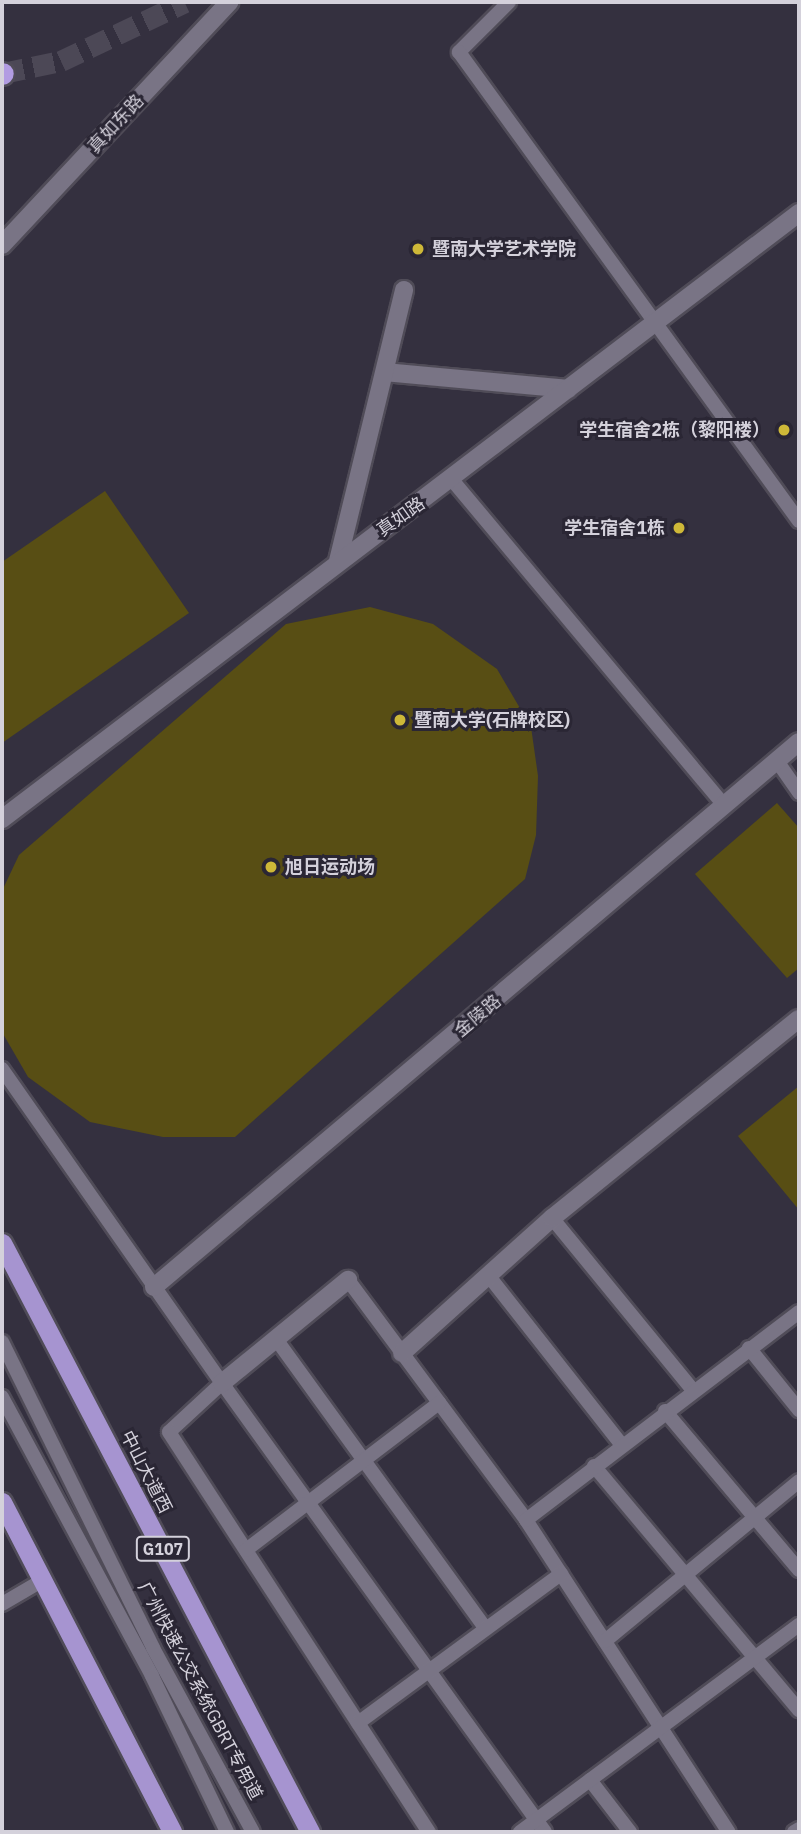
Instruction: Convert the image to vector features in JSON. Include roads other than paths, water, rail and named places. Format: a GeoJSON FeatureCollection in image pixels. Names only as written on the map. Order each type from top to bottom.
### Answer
{"type":"FeatureCollection","features":[{"type":"Feature","properties":{"kind":"highway","name":"中山大道西"},"geometry":{"type":"LineString","coordinates":[[2,1243],[310,1832]]}},
{"type":"Feature","properties":{"kind":"highway"},"geometry":{"type":"LineString","coordinates":[[2,1502],[172,1832]]}},
{"type":"Feature","properties":{"kind":"street","name":"真如东路"},"geometry":{"type":"LineString","coordinates":[[2,245],[229,2]]}},
{"type":"Feature","properties":{"kind":"street","name":"真如路"},"geometry":{"type":"LineString","coordinates":[[2,819],[338,561],[453,481],[568,389],[799,213]]}},
{"type":"Feature","properties":{"kind":"street"},"geometry":{"type":"LineString","coordinates":[[338,561],[404,290]]}},
{"type":"Feature","properties":{"kind":"street"},"geometry":{"type":"LineString","coordinates":[[385,372],[568,389]]}},
{"type":"Feature","properties":{"kind":"street","name":"金陵路"},"geometry":{"type":"LineString","coordinates":[[154,1287],[799,742]]}},
{"type":"Feature","properties":{"kind":"street"},"geometry":{"type":"LineString","coordinates":[[402,1353],[552,1218],[799,1019]]}},
{"type":"Feature","properties":{"kind":"street"},"geometry":{"type":"LineString","coordinates":[[222,1383],[348,1280]]}},
{"type":"Feature","properties":{"kind":"lane"},"geometry":{"type":"LineString","coordinates":[[509,2],[459,52],[654,325],[799,521]]}},
{"type":"Feature","properties":{"kind":"lane"},"geometry":{"type":"LineString","coordinates":[[453,481],[724,804]]}},
{"type":"Feature","properties":{"kind":"lane"},"geometry":{"type":"LineString","coordinates":[[777,761],[799,793]]}},
{"type":"Feature","properties":{"kind":"lane"},"geometry":{"type":"LineString","coordinates":[[2,1069],[222,1383],[541,1826]]}},
{"type":"Feature","properties":{"kind":"lane"},"geometry":{"type":"LineString","coordinates":[[552,1218],[691,1388]]}},
{"type":"Feature","properties":{"kind":"lane"},"geometry":{"type":"LineString","coordinates":[[488,1275],[620,1443]]}},
{"type":"Feature","properties":{"kind":"lane"},"geometry":{"type":"LineString","coordinates":[[348,1280],[526,1520],[729,1832]]}},
{"type":"Feature","properties":{"kind":"lane"},"geometry":{"type":"LineString","coordinates":[[526,1520],[691,1388],[799,1312]]}},
{"type":"Feature","properties":{"kind":"lane"},"geometry":{"type":"LineString","coordinates":[[276,1339],[485,1628]]}},
{"type":"Feature","properties":{"kind":"lane","name":"广州快速公交系统GBRT专用道"},"geometry":{"type":"LineString","coordinates":[[2,1342],[159,1659],[253,1832]]}},
{"type":"Feature","properties":{"kind":"lane"},"geometry":{"type":"LineString","coordinates":[[750,1348],[799,1410]]}},
{"type":"Feature","properties":{"kind":"lane"},"geometry":{"type":"LineString","coordinates":[[222,1383],[169,1432],[429,1832]]}},
{"type":"Feature","properties":{"kind":"lane","name":"广州快速公交系统GBRT专用道"},"geometry":{"type":"LineString","coordinates":[[2,1397],[152,1676],[227,1832]]}},
{"type":"Feature","properties":{"kind":"lane"},"geometry":{"type":"LineString","coordinates":[[246,1550],[310,1506],[439,1403]]}},
{"type":"Feature","properties":{"kind":"lane"},"geometry":{"type":"LineString","coordinates":[[665,1411],[756,1514],[799,1570]]}},
{"type":"Feature","properties":{"kind":"lane"},"geometry":{"type":"LineString","coordinates":[[594,1466],[685,1570],[799,1710]]}},
{"type":"Feature","properties":{"kind":"lane"},"geometry":{"type":"LineString","coordinates":[[605,1641],[685,1570],[799,1481]]}},
{"type":"Feature","properties":{"kind":"lane"},"geometry":{"type":"LineString","coordinates":[[358,1723],[428,1668],[561,1574]]}},
{"type":"Feature","properties":{"kind":"lane"},"geometry":{"type":"LineString","coordinates":[[2,1604],[43,1580]]}},
{"type":"Feature","properties":{"kind":"lane"},"geometry":{"type":"LineString","coordinates":[[520,1832],[541,1826],[590,1780],[799,1625]]}},
{"type":"Feature","properties":{"kind":"lane"},"geometry":{"type":"LineString","coordinates":[[590,1780],[629,1832]]}},
{"type":"Feature","properties":{"kind":"lane"},"geometry":{"type":"LineString","coordinates":[[794,1832],[799,1829]]}},
{"type":"Feature","properties":{"kind":"tunnel"},"geometry":{"type":"LineString","coordinates":[[3,73],[61,61],[185,2]]}},
{"type":"Feature","properties":{"kind":"place","name":"暨南大学艺术学院"},"geometry":{"type":"Point","coordinates":[418,249]}},
{"type":"Feature","properties":{"kind":"place","name":"学生宿舍2栋（黎阳楼）"},"geometry":{"type":"Point","coordinates":[784,430]}},
{"type":"Feature","properties":{"kind":"place","name":"学生宿舍1栋"},"geometry":{"type":"Point","coordinates":[679,528]}},
{"type":"Feature","properties":{"kind":"place","name":"暨南大学(石牌校区)"},"geometry":{"type":"Point","coordinates":[400,720]}},
{"type":"Feature","properties":{"kind":"place","name":"旭日运动场"},"geometry":{"type":"Point","coordinates":[271,867]}}]}
